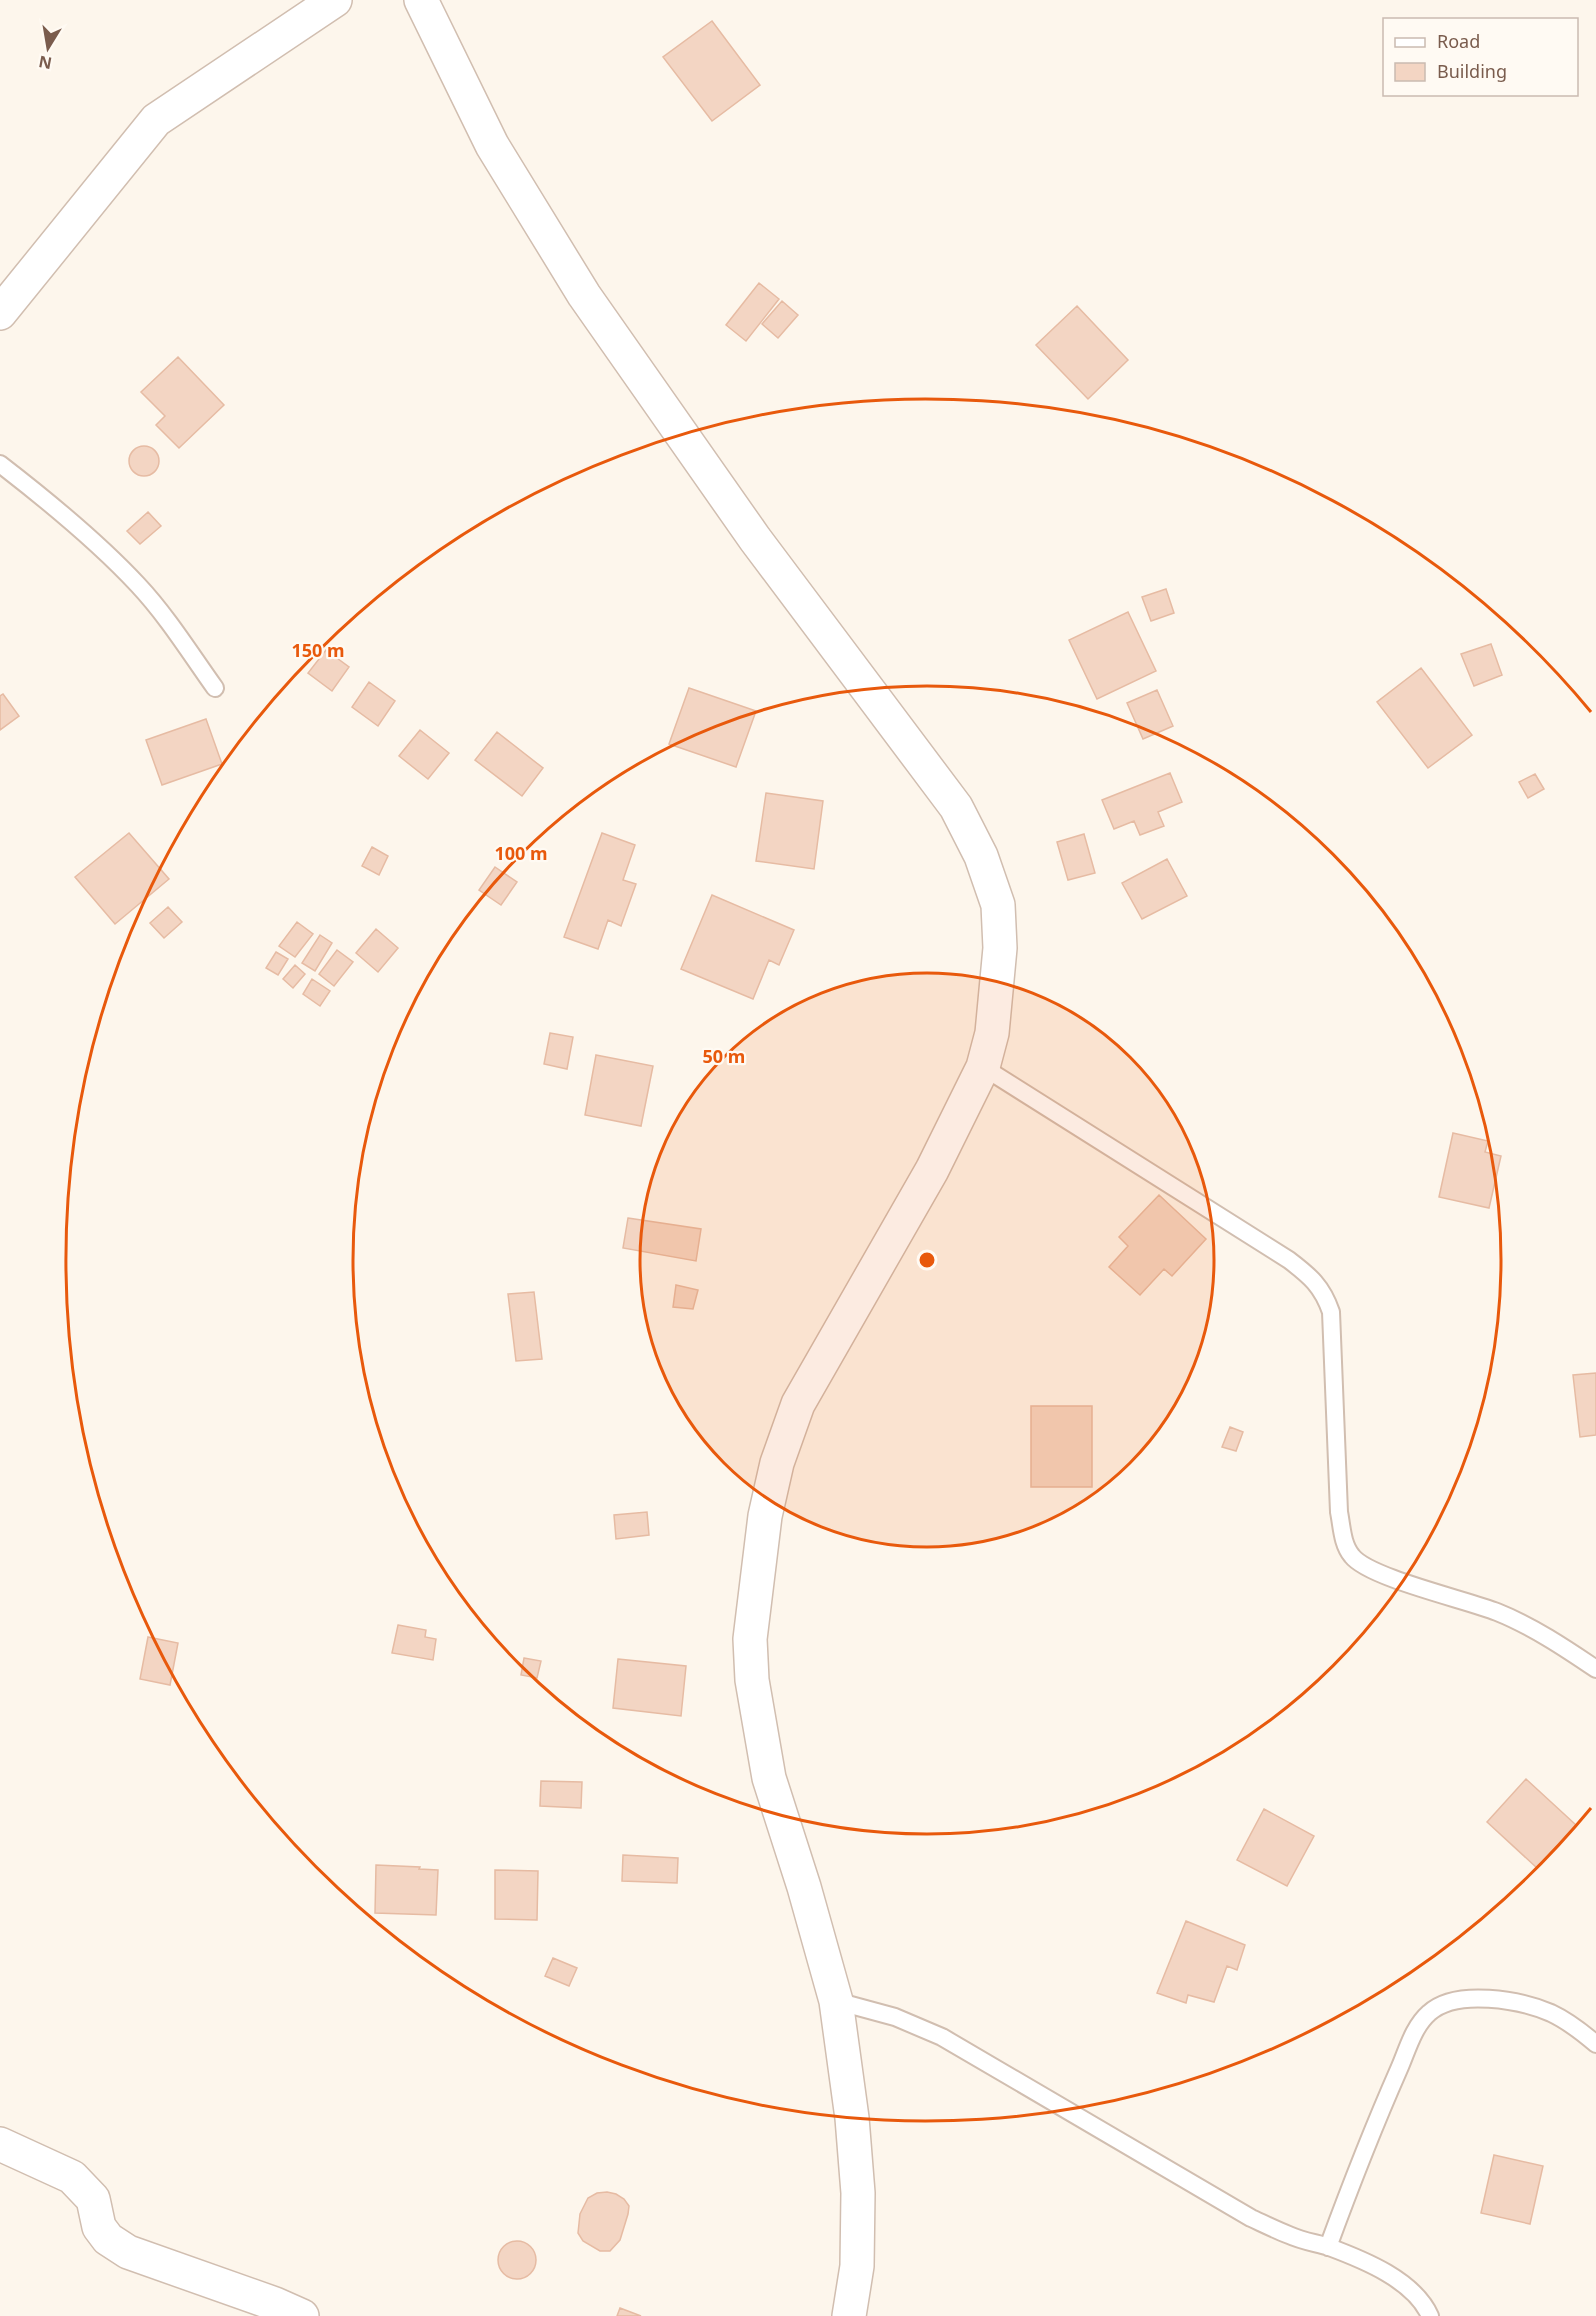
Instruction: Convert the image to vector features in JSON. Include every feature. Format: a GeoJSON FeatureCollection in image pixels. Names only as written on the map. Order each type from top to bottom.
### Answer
{"type":"FeatureCollection","features":[{"type":"Feature","properties":{"kind":"street"},"geometry":{"type":"LineString","coordinates":[[0,313],[156,120],[335,0]]}},
{"type":"Feature","properties":{"kind":"street"},"geometry":{"type":"LineString","coordinates":[[421,0],[492,145],[584,295],[754,539],[956,807],[981,856],[998,905],[1000,948],[992,1033],[983,1066],[932,1170],[798,1404],[777,1463],[765,1516],[750,1639],[752,1680],[770,1778],[836,2001],[852,2118],[858,2193],[857,2266],[849,2316]]}},
{"type":"Feature","properties":{"kind":"street"},"geometry":{"type":"LineString","coordinates":[[0,2144],[72,2176],[93,2199],[99,2227],[108,2239],[128,2252],[275,2304],[302,2316]]}},
{"type":"Feature","properties":{"kind":"lane"},"geometry":{"type":"LineString","coordinates":[[0,464],[42,496],[138,585],[166,618],[215,688]]}},
{"type":"Feature","properties":{"kind":"lane"},"geometry":{"type":"LineString","coordinates":[[983,1066],[1289,1260],[1310,1276],[1325,1294],[1331,1312],[1340,1512],[1344,1540],[1352,1557],[1367,1568],[1498,1612],[1565,1647],[1596,1669]]}},
{"type":"Feature","properties":{"kind":"lane"},"geometry":{"type":"LineString","coordinates":[[1328,2247],[1370,2134],[1416,2030],[1428,2013],[1450,2002],[1484,1998],[1515,2002],[1551,2013],[1579,2029],[1596,2044]]}},
{"type":"Feature","properties":{"kind":"lane"},"geometry":{"type":"LineString","coordinates":[[836,2001],[895,2017],[942,2037],[1251,2218],[1290,2236],[1328,2247],[1366,2263],[1401,2283],[1425,2306],[1430,2316]]}},
{"type":"Feature","properties":{"kind":"building"},"geometry":{"type":"Polygon","coordinates":[[[712,21],[760,85],[712,121],[663,57],[712,21]]]}},
{"type":"Feature","properties":{"kind":"building"},"geometry":{"type":"Polygon","coordinates":[[[759,283],[779,299],[746,341],[726,325],[759,283]]]}},
{"type":"Feature","properties":{"kind":"building"},"geometry":{"type":"Polygon","coordinates":[[[782,301],[798,315],[778,338],[762,324],[782,301]]]}},
{"type":"Feature","properties":{"kind":"building"},"geometry":{"type":"Polygon","coordinates":[[[1077,306],[1128,360],[1088,399],[1036,345],[1077,306]]]}},
{"type":"Feature","properties":{"kind":"building"},"geometry":{"type":"Polygon","coordinates":[[[178,357],[224,405],[179,448],[156,425],[165,416],[141,392],[178,357]]]}},
{"type":"Feature","properties":{"kind":"building"},"geometry":{"type":"Polygon","coordinates":[[[144,446],[155,450],[159,461],[155,472],[144,476],[133,472],[129,461],[133,450],[144,446]]]}},
{"type":"Feature","properties":{"kind":"building"},"geometry":{"type":"Polygon","coordinates":[[[148,512],[161,526],[140,544],[127,531],[148,512]]]}},
{"type":"Feature","properties":{"kind":"building"},"geometry":{"type":"Polygon","coordinates":[[[1166,589],[1174,613],[1151,621],[1142,597],[1166,589]]]}},
{"type":"Feature","properties":{"kind":"building"},"geometry":{"type":"Polygon","coordinates":[[[1128,612],[1156,671],[1097,699],[1069,640],[1128,612]]]}},
{"type":"Feature","properties":{"kind":"building"},"geometry":{"type":"Polygon","coordinates":[[[1491,644],[1502,675],[1474,686],[1461,654],[1491,644]]]}},
{"type":"Feature","properties":{"kind":"building"},"geometry":{"type":"Polygon","coordinates":[[[326,650],[349,667],[332,691],[308,673],[326,650]]]}},
{"type":"Feature","properties":{"kind":"building"},"geometry":{"type":"Polygon","coordinates":[[[1421,668],[1472,735],[1428,768],[1377,702],[1421,668]]]}},
{"type":"Feature","properties":{"kind":"building"},"geometry":{"type":"Polygon","coordinates":[[[369,682],[395,701],[378,726],[352,707],[369,682]]]}},
{"type":"Feature","properties":{"kind":"building"},"geometry":{"type":"Polygon","coordinates":[[[689,688],[756,711],[736,767],[669,744],[689,688]]]}},
{"type":"Feature","properties":{"kind":"building"},"geometry":{"type":"Polygon","coordinates":[[[1157,690],[1173,726],[1143,739],[1127,703],[1157,690]]]}},
{"type":"Feature","properties":{"kind":"building"},"geometry":{"type":"Polygon","coordinates":[[[3,694],[19,716],[0,730],[0,696],[3,694]]]}},
{"type":"Feature","properties":{"kind":"building"},"geometry":{"type":"Polygon","coordinates":[[[206,719],[222,764],[162,785],[146,740],[206,719]]]}},
{"type":"Feature","properties":{"kind":"building"},"geometry":{"type":"Polygon","coordinates":[[[420,730],[449,753],[428,779],[399,756],[420,730]]]}},
{"type":"Feature","properties":{"kind":"building"},"geometry":{"type":"Polygon","coordinates":[[[497,732],[543,768],[522,796],[475,760],[497,732]]]}},
{"type":"Feature","properties":{"kind":"building"},"geometry":{"type":"Polygon","coordinates":[[[1170,773],[1182,802],[1158,812],[1164,826],[1140,835],[1134,821],[1114,829],[1102,800],[1170,773]]]}},
{"type":"Feature","properties":{"kind":"building"},"geometry":{"type":"Polygon","coordinates":[[[1535,774],[1544,789],[1528,798],[1519,782],[1535,774]]]}},
{"type":"Feature","properties":{"kind":"building"},"geometry":{"type":"Polygon","coordinates":[[[766,793],[823,801],[814,869],[756,861],[766,793]]]}},
{"type":"Feature","properties":{"kind":"building"},"geometry":{"type":"Polygon","coordinates":[[[129,833],[169,879],[115,924],[75,877],[129,833]]]}},
{"type":"Feature","properties":{"kind":"building"},"geometry":{"type":"Polygon","coordinates":[[[602,833],[635,845],[623,880],[636,884],[621,926],[608,920],[598,949],[564,937],[602,833]]]}},
{"type":"Feature","properties":{"kind":"building"},"geometry":{"type":"Polygon","coordinates":[[[1084,834],[1095,873],[1068,880],[1057,842],[1084,834]]]}},
{"type":"Feature","properties":{"kind":"building"},"geometry":{"type":"Polygon","coordinates":[[[372,847],[388,856],[379,875],[362,866],[372,847]]]}},
{"type":"Feature","properties":{"kind":"building"},"geometry":{"type":"Polygon","coordinates":[[[1167,859],[1187,896],[1142,919],[1122,883],[1167,859]]]}},
{"type":"Feature","properties":{"kind":"building"},"geometry":{"type":"Polygon","coordinates":[[[495,867],[517,882],[501,905],[479,890],[495,867]]]}},
{"type":"Feature","properties":{"kind":"building"},"geometry":{"type":"Polygon","coordinates":[[[712,895],[794,930],[779,965],[769,960],[753,999],[681,969],[712,895]]]}},
{"type":"Feature","properties":{"kind":"building"},"geometry":{"type":"Polygon","coordinates":[[[168,907],[182,922],[164,938],[150,923],[168,907]]]}},
{"type":"Feature","properties":{"kind":"building"},"geometry":{"type":"Polygon","coordinates":[[[297,922],[313,934],[295,957],[279,946],[297,922]]]}},
{"type":"Feature","properties":{"kind":"building"},"geometry":{"type":"Polygon","coordinates":[[[376,929],[398,948],[378,972],[356,953],[376,929]]]}},
{"type":"Feature","properties":{"kind":"building"},"geometry":{"type":"Polygon","coordinates":[[[320,935],[332,943],[315,971],[302,963],[320,935]]]}},
{"type":"Feature","properties":{"kind":"building"},"geometry":{"type":"Polygon","coordinates":[[[337,950],[353,962],[334,986],[319,974],[337,950]]]}},
{"type":"Feature","properties":{"kind":"building"},"geometry":{"type":"Polygon","coordinates":[[[276,952],[288,959],[278,975],[266,968],[276,952]]]}},
{"type":"Feature","properties":{"kind":"building"},"geometry":{"type":"Polygon","coordinates":[[[295,965],[305,974],[293,988],[283,979],[295,965]]]}},
{"type":"Feature","properties":{"kind":"building"},"geometry":{"type":"Polygon","coordinates":[[[312,979],[330,991],[320,1006],[303,994],[312,979]]]}},
{"type":"Feature","properties":{"kind":"building"},"geometry":{"type":"Polygon","coordinates":[[[550,1033],[573,1037],[567,1069],[544,1064],[550,1033]]]}},
{"type":"Feature","properties":{"kind":"building"},"geometry":{"type":"Polygon","coordinates":[[[596,1055],[653,1066],[641,1126],[585,1115],[596,1055]]]}},
{"type":"Feature","properties":{"kind":"building"},"geometry":{"type":"Polygon","coordinates":[[[1453,1133],[1488,1141],[1485,1152],[1501,1156],[1489,1208],[1439,1197],[1453,1133]]]}},
{"type":"Feature","properties":{"kind":"building"},"geometry":{"type":"Polygon","coordinates":[[[1159,1195],[1206,1239],[1172,1276],[1164,1269],[1140,1295],[1109,1267],[1128,1246],[1119,1237],[1159,1195]]]}},
{"type":"Feature","properties":{"kind":"building"},"geometry":{"type":"Polygon","coordinates":[[[628,1218],[701,1229],[696,1261],[623,1248],[628,1218]]]}},
{"type":"Feature","properties":{"kind":"building"},"geometry":{"type":"Polygon","coordinates":[[[676,1285],[698,1290],[693,1309],[673,1307],[676,1285]]]}},
{"type":"Feature","properties":{"kind":"building"},"geometry":{"type":"Polygon","coordinates":[[[534,1292],[542,1359],[516,1361],[508,1294],[534,1292]]]}},
{"type":"Feature","properties":{"kind":"building"},"geometry":{"type":"Polygon","coordinates":[[[1596,1373],[1596,1435],[1580,1437],[1573,1375],[1596,1373]]]}},
{"type":"Feature","properties":{"kind":"building"},"geometry":{"type":"Polygon","coordinates":[[[1031,1406],[1092,1406],[1092,1487],[1031,1487],[1031,1406]]]}},
{"type":"Feature","properties":{"kind":"building"},"geometry":{"type":"Polygon","coordinates":[[[1230,1427],[1243,1432],[1236,1451],[1222,1447],[1230,1427]]]}},
{"type":"Feature","properties":{"kind":"building"},"geometry":{"type":"Polygon","coordinates":[[[647,1512],[649,1535],[616,1539],[614,1515],[647,1512]]]}},
{"type":"Feature","properties":{"kind":"building"},"geometry":{"type":"Polygon","coordinates":[[[398,1625],[426,1630],[425,1637],[436,1639],[433,1660],[392,1653],[398,1625]]]}},
{"type":"Feature","properties":{"kind":"building"},"geometry":{"type":"Polygon","coordinates":[[[148,1637],[178,1643],[170,1685],[140,1679],[148,1637]]]}},
{"type":"Feature","properties":{"kind":"building"},"geometry":{"type":"Polygon","coordinates":[[[524,1658],[541,1661],[537,1678],[521,1675],[524,1658]]]}},
{"type":"Feature","properties":{"kind":"building"},"geometry":{"type":"Polygon","coordinates":[[[618,1659],[686,1666],[681,1716],[613,1708],[618,1659]]]}},
{"type":"Feature","properties":{"kind":"building"},"geometry":{"type":"Polygon","coordinates":[[[1526,1779],[1576,1825],[1537,1868],[1487,1822],[1526,1779]]]}},
{"type":"Feature","properties":{"kind":"building"},"geometry":{"type":"Polygon","coordinates":[[[541,1781],[582,1782],[581,1808],[540,1806],[541,1781]]]}},
{"type":"Feature","properties":{"kind":"building"},"geometry":{"type":"Polygon","coordinates":[[[1264,1809],[1314,1836],[1287,1886],[1237,1860],[1264,1809]]]}},
{"type":"Feature","properties":{"kind":"building"},"geometry":{"type":"Polygon","coordinates":[[[623,1855],[678,1858],[677,1883],[622,1881],[623,1855]]]}},
{"type":"Feature","properties":{"kind":"building"},"geometry":{"type":"Polygon","coordinates":[[[376,1865],[438,1870],[436,1915],[375,1913],[376,1865]]]}},
{"type":"Feature","properties":{"kind":"building"},"geometry":{"type":"Polygon","coordinates":[[[495,1870],[538,1871],[537,1920],[495,1919],[495,1870]]]}},
{"type":"Feature","properties":{"kind":"building"},"geometry":{"type":"Polygon","coordinates":[[[1186,1921],[1245,1945],[1237,1970],[1227,1966],[1214,2002],[1188,1995],[1186,2003],[1157,1993],[1186,1921]]]}},
{"type":"Feature","properties":{"kind":"building"},"geometry":{"type":"Polygon","coordinates":[[[553,1958],[577,1968],[569,1986],[545,1976],[553,1958]]]}},
{"type":"Feature","properties":{"kind":"building"},"geometry":{"type":"Polygon","coordinates":[[[1494,2155],[1543,2166],[1530,2224],[1481,2213],[1494,2155]]]}},
{"type":"Feature","properties":{"kind":"building"},"geometry":{"type":"Polygon","coordinates":[[[607,2192],[624,2199],[629,2206],[620,2240],[610,2251],[600,2251],[583,2241],[578,2233],[580,2214],[588,2198],[597,2193],[607,2192]]]}},
{"type":"Feature","properties":{"kind":"building"},"geometry":{"type":"Polygon","coordinates":[[[517,2241],[530,2247],[536,2260],[530,2273],[517,2279],[504,2273],[498,2260],[504,2247],[517,2241]]]}},
{"type":"Feature","properties":{"kind":"building"},"geometry":{"type":"Polygon","coordinates":[[[620,2308],[641,2316],[617,2316],[620,2308]]]}}]}
